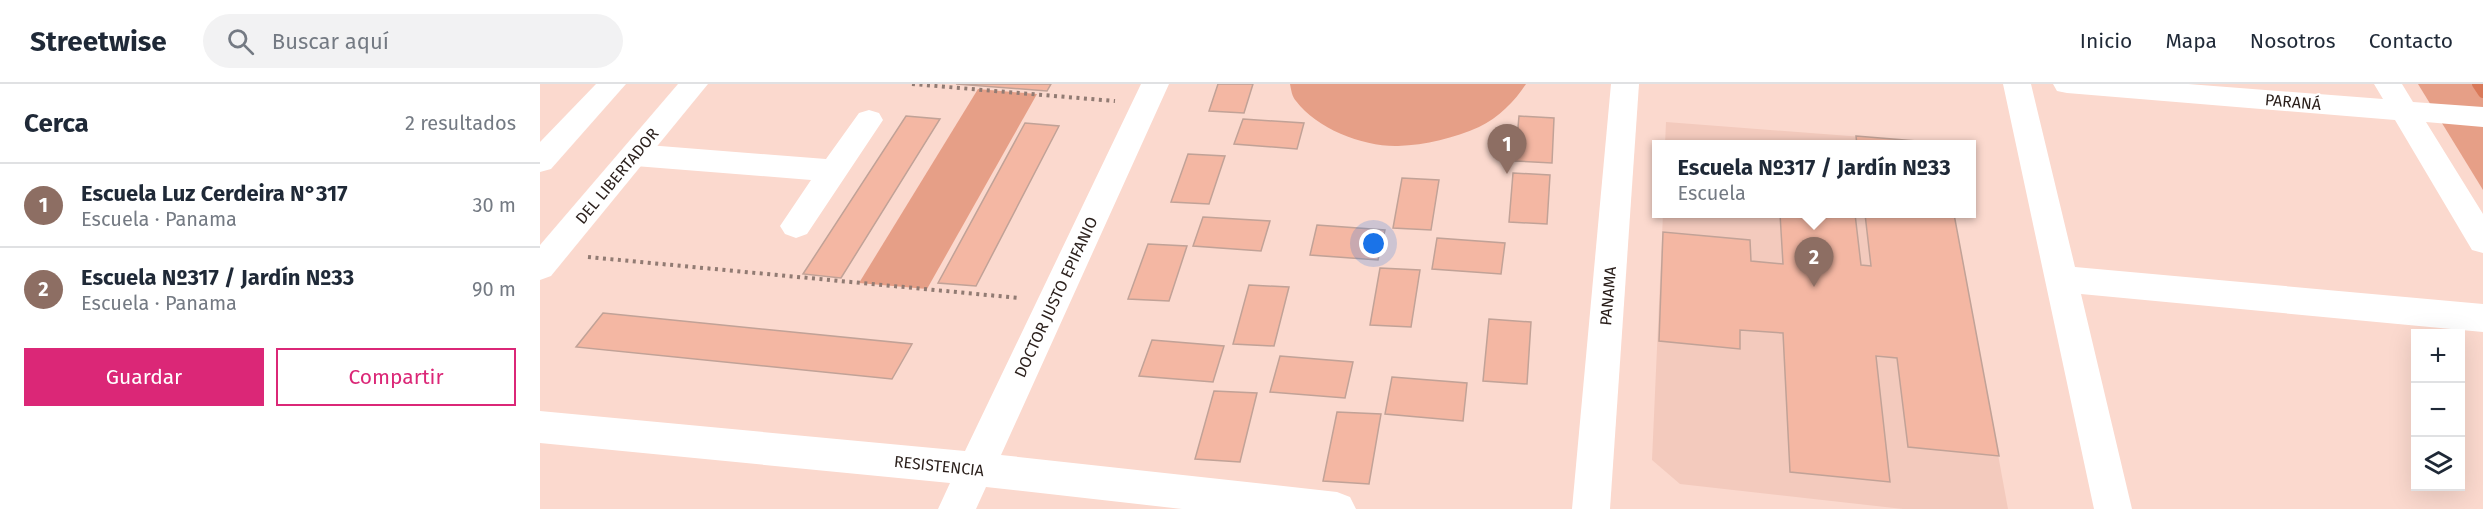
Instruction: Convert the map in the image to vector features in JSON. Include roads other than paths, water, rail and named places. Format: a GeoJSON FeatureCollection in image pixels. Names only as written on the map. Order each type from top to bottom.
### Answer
{"type":"FeatureCollection","features":[{"type":"Feature","properties":{"kind":"street"},"geometry":{"type":"LineString","coordinates":[[540,161],[612,84]]}},
{"type":"Feature","properties":{"kind":"street","name":"DEL LIBERTADOR"},"geometry":{"type":"LineString","coordinates":[[546,261],[694,84]]}},
{"type":"Feature","properties":{"kind":"street","name":"PANAMA"},"geometry":{"type":"LineString","coordinates":[[1591,509],[1625,84]]}},
{"type":"Feature","properties":{"kind":"street"},"geometry":{"type":"LineString","coordinates":[[2017,84],[2114,509]]}},
{"type":"Feature","properties":{"kind":"street","name":"PARANÁ"},"geometry":{"type":"LineString","coordinates":[[2067,84],[2483,117]]}},
{"type":"Feature","properties":{"kind":"street"},"geometry":{"type":"LineString","coordinates":[[2388,84],[2483,241]]}},
{"type":"Feature","properties":{"kind":"street","name":"DOCTOR JUSTO EPIFANIO"},"geometry":{"type":"LineString","coordinates":[[957,509],[1150,94]]}},
{"type":"Feature","properties":{"kind":"street"},"geometry":{"type":"LineString","coordinates":[[796,226],[869,120]]}},
{"type":"Feature","properties":{"kind":"street"},"geometry":{"type":"LineString","coordinates":[[635,155],[834,171]]}},
{"type":"Feature","properties":{"kind":"street"},"geometry":{"type":"LineString","coordinates":[[2060,279],[2483,318]]}},
{"type":"Feature","properties":{"kind":"street","name":"RESISTENCIA"},"geometry":{"type":"LineString","coordinates":[[540,428],[976,469],[1336,509]]}},
{"type":"Feature","properties":{"kind":"waterway"},"geometry":{"type":"LineString","coordinates":[[2477,84],[2483,93]]}},
{"type":"Feature","properties":{"kind":"place","name":"Escuela Luz Cerdeira N°317"},"geometry":{"type":"Point","coordinates":[1507,174]}},
{"type":"Feature","properties":{"kind":"place","name":"Escuela Nº317 / Jardín Nº33"},"geometry":{"type":"Point","coordinates":[1814,287]}}]}
